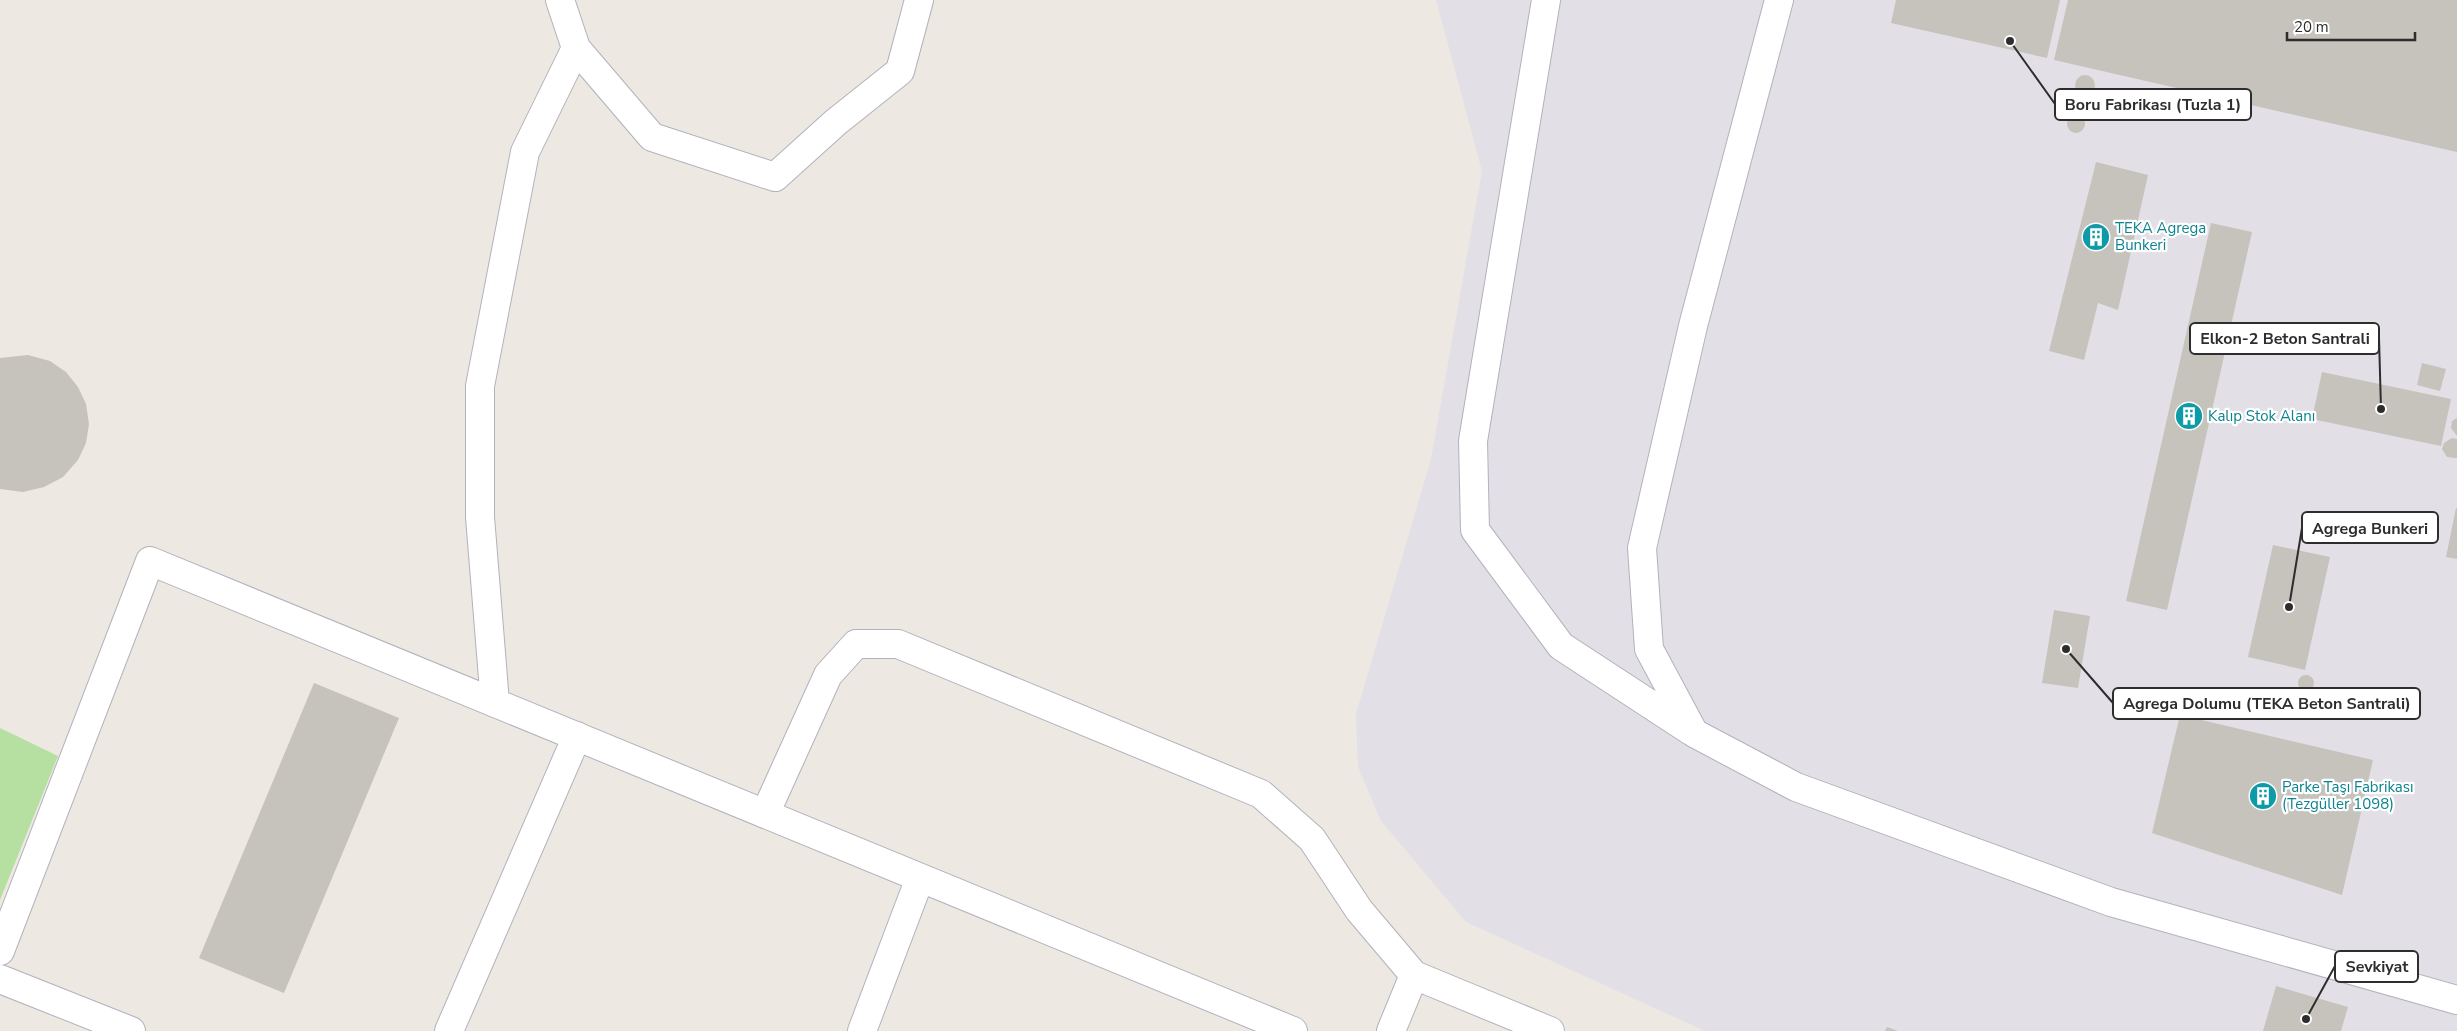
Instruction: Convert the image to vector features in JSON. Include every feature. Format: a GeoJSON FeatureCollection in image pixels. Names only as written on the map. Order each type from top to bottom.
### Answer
{"type":"FeatureCollection","features":[{"type":"Feature","properties":{"kind":"lane"},"geometry":{"type":"LineString","coordinates":[[560,0],[576,48],[652,137],[775,177],[836,122],[900,71],[919,0]]}},
{"type":"Feature","properties":{"kind":"lane"},"geometry":{"type":"LineString","coordinates":[[1546,0],[1472,441],[1475,530],[1561,646],[1694,733],[1796,787],[2111,902],[2457,1000]]}},
{"type":"Feature","properties":{"kind":"lane"},"geometry":{"type":"LineString","coordinates":[[1694,733],[1649,649],[1642,548],[1693,326],[1779,0]]}},
{"type":"Feature","properties":{"kind":"lane"},"geometry":{"type":"LineString","coordinates":[[495,703],[480,517],[480,386],[525,152],[576,48]]}},
{"type":"Feature","properties":{"kind":"lane"},"geometry":{"type":"LineString","coordinates":[[0,951],[150,561],[1293,1031]]}},
{"type":"Feature","properties":{"kind":"lane"},"geometry":{"type":"LineString","coordinates":[[765,814],[828,675],[856,644],[898,644],[1261,794],[1312,839],[1358,910],[1414,975],[1550,1031]]}},
{"type":"Feature","properties":{"kind":"lane"},"geometry":{"type":"LineString","coordinates":[[449,1031],[577,736]]}},
{"type":"Feature","properties":{"kind":"lane"},"geometry":{"type":"LineString","coordinates":[[862,1031],[920,878]]}},
{"type":"Feature","properties":{"kind":"lane"},"geometry":{"type":"LineString","coordinates":[[1391,1031],[1414,975]]}},
{"type":"Feature","properties":{"kind":"lane"},"geometry":{"type":"LineString","coordinates":[[0,979],[130,1031]]}},
{"type":"Feature","properties":{"kind":"shaded area"},"geometry":{"type":"Polygon","coordinates":[[[1436,0],[2457,0],[2457,1031],[1705,1031],[1466,922],[1381,821],[1358,767],[1356,714],[1431,459],[1482,171],[1436,0]]]}},
{"type":"Feature","properties":{"kind":"green space"},"geometry":{"type":"Polygon","coordinates":[[[0,728],[58,756],[0,900],[0,728]]]}},
{"type":"Feature","properties":{"kind":"building"},"geometry":{"type":"Polygon","coordinates":[[[1896,0],[2060,0],[2047,58],[1891,23],[1896,0]]]}},
{"type":"Feature","properties":{"kind":"building"},"geometry":{"type":"Polygon","coordinates":[[[2068,0],[2457,0],[2457,152],[2054,60],[2068,0]]]}},
{"type":"Feature","properties":{"kind":"building"},"geometry":{"type":"Polygon","coordinates":[[[2085,75],[2092,78],[2095,85],[2092,92],[2085,95],[2078,92],[2075,85],[2078,78],[2085,75]]]}},
{"type":"Feature","properties":{"kind":"building"},"geometry":{"type":"Polygon","coordinates":[[[2072,115],[2080,115],[2085,120],[2083,131],[2072,133],[2067,128],[2067,120],[2072,115]]]}},
{"type":"Feature","properties":{"kind":"building","name":"TEKA Agrega Bunkeri"},"geometry":{"type":"Polygon","coordinates":[[[2096,162],[2148,175],[2118,310],[2098,303],[2084,360],[2049,351],[2096,162]]]}},
{"type":"Feature","properties":{"kind":"building","name":"Kalıp Stok Alanı"},"geometry":{"type":"Polygon","coordinates":[[[2211,223],[2252,232],[2167,610],[2126,601],[2211,223]]]}},
{"type":"Feature","properties":{"kind":"building"},"geometry":{"type":"Polygon","coordinates":[[[28,355],[50,361],[66,372],[78,387],[86,404],[89,424],[86,443],[78,460],[63,477],[44,487],[23,492],[0,489],[0,358],[28,355]]]}},
{"type":"Feature","properties":{"kind":"building"},"geometry":{"type":"Polygon","coordinates":[[[2422,363],[2446,369],[2440,391],[2417,385],[2422,363]]]}},
{"type":"Feature","properties":{"kind":"building"},"geometry":{"type":"Polygon","coordinates":[[[2322,372],[2451,399],[2441,446],[2312,419],[2322,372]]]}},
{"type":"Feature","properties":{"kind":"building"},"geometry":{"type":"Polygon","coordinates":[[[2457,418],[2457,436],[2451,428],[2452,421],[2457,418]]]}},
{"type":"Feature","properties":{"kind":"building"},"geometry":{"type":"Polygon","coordinates":[[[2452,438],[2457,439],[2457,458],[2447,457],[2442,449],[2444,443],[2452,438]]]}},
{"type":"Feature","properties":{"kind":"building"},"geometry":{"type":"Polygon","coordinates":[[[2457,508],[2457,559],[2446,557],[2457,508]]]}},
{"type":"Feature","properties":{"kind":"building"},"geometry":{"type":"Polygon","coordinates":[[[2273,545],[2330,557],[2305,670],[2248,657],[2273,545]]]}},
{"type":"Feature","properties":{"kind":"building"},"geometry":{"type":"Polygon","coordinates":[[[2054,610],[2090,616],[2078,688],[2042,683],[2054,610]]]}},
{"type":"Feature","properties":{"kind":"building"},"geometry":{"type":"Polygon","coordinates":[[[2306,675],[2312,677],[2314,683],[2312,689],[2306,691],[2300,689],[2298,683],[2300,677],[2306,675]]]}},
{"type":"Feature","properties":{"kind":"building"},"geometry":{"type":"Polygon","coordinates":[[[314,683],[399,718],[284,993],[199,958],[314,683]]]}},
{"type":"Feature","properties":{"kind":"building","name":"Parke Taşı Fabrikası (Tezgüller 1098)"},"geometry":{"type":"Polygon","coordinates":[[[2180,715],[2373,760],[2342,895],[2152,833],[2180,715]]]}},
{"type":"Feature","properties":{"kind":"building"},"geometry":{"type":"Polygon","coordinates":[[[2276,986],[2348,1007],[2341,1031],[2263,1031],[2276,986]]]}},
{"type":"Feature","properties":{"kind":"building"},"geometry":{"type":"Polygon","coordinates":[[[1887,1027],[1898,1031],[1885,1031],[1887,1027]]]}},
{"type":"Feature","properties":{"kind":"place","name":"Boru Fabrikası (Tuzla 1)"},"geometry":{"type":"Point","coordinates":[2010,41]}},
{"type":"Feature","properties":{"kind":"place","name":"TEKA Agrega Bunkeri"},"geometry":{"type":"Point","coordinates":[2096,237]}},
{"type":"Feature","properties":{"kind":"place","name":"Elkon-2 Beton Santrali"},"geometry":{"type":"Point","coordinates":[2381,409]}},
{"type":"Feature","properties":{"kind":"place","name":"Kalıp Stok Alanı"},"geometry":{"type":"Point","coordinates":[2189,416]}},
{"type":"Feature","properties":{"kind":"place","name":"Agrega Bunkeri"},"geometry":{"type":"Point","coordinates":[2289,607]}},
{"type":"Feature","properties":{"kind":"place","name":"Agrega Dolumu (TEKA Beton Santrali)"},"geometry":{"type":"Point","coordinates":[2066,649]}},
{"type":"Feature","properties":{"kind":"place","name":"Parke Taşı Fabrikası (Tezgüller 1098)"},"geometry":{"type":"Point","coordinates":[2263,796]}},
{"type":"Feature","properties":{"kind":"place","name":"Sevkiyat"},"geometry":{"type":"Point","coordinates":[2306,1019]}}]}
